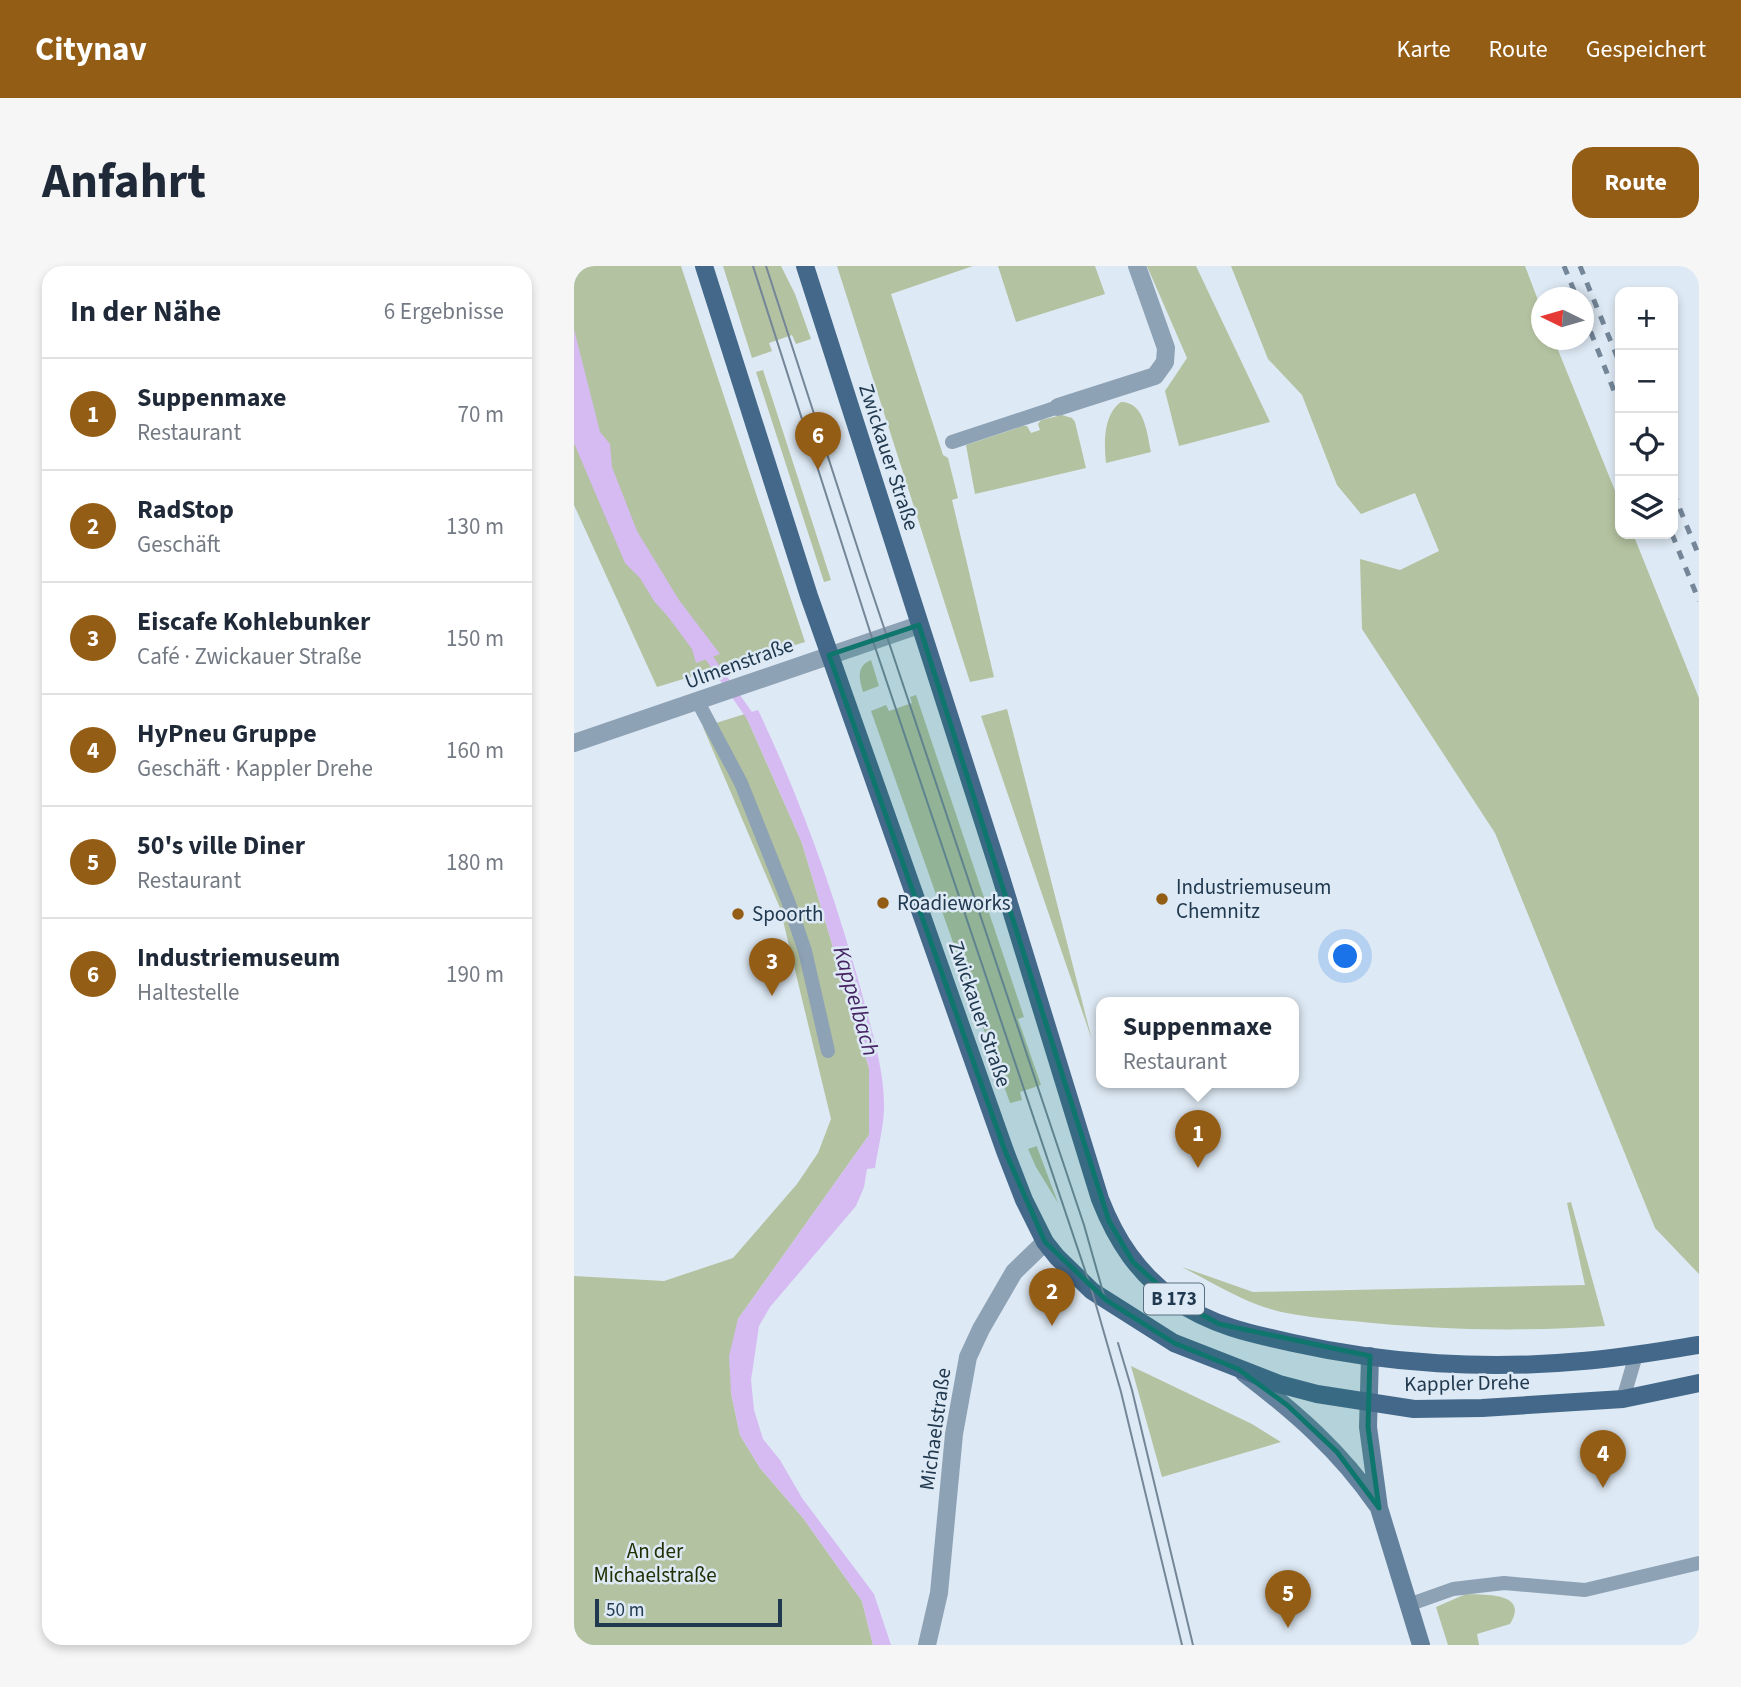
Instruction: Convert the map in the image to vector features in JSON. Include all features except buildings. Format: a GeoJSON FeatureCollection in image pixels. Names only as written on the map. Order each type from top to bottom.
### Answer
{"type":"FeatureCollection","features":[{"type":"Feature","properties":{"kind":"main road","name":"Zwickauer Straße"},"geometry":{"type":"LineString","coordinates":[[704,266],[829,655],[1004,1151],[1045,1242],[1073,1274],[1106,1300],[1174,1343],[1238,1369],[1287,1405],[1337,1452],[1379,1508]]}},
{"type":"Feature","properties":{"kind":"main road","name":"Zwickauer Straße"},"geometry":{"type":"LineString","coordinates":[[805,266],[1012,911],[1108,1221],[1133,1262],[1149,1279],[1174,1299],[1219,1324],[1320,1349],[1370,1356],[1367,1427],[1379,1508],[1421,1645]]}},
{"type":"Feature","properties":{"kind":"main road","name":"Kappler Drehe"},"geometry":{"type":"LineString","coordinates":[[1370,1356],[1492,1364],[1581,1362],[1699,1345]]}},
{"type":"Feature","properties":{"kind":"main road","name":"Kappler Drehe"},"geometry":{"type":"LineString","coordinates":[[1238,1369],[1294,1389],[1414,1409],[1482,1408],[1623,1399],[1699,1383]]}},
{"type":"Feature","properties":{"kind":"street"},"geometry":{"type":"LineString","coordinates":[[1058,407],[1155,376],[1165,362],[1166,348],[1137,266]]}},
{"type":"Feature","properties":{"kind":"street","name":"Ulmenstraße"},"geometry":{"type":"LineString","coordinates":[[574,743],[919,625]]}},
{"type":"Feature","properties":{"kind":"street","name":"Michaelstraße"},"geometry":{"type":"LineString","coordinates":[[927,1645],[939,1593],[954,1434],[968,1357],[1014,1272],[1045,1242]]}},
{"type":"Feature","properties":{"kind":"lane"},"geometry":{"type":"LineString","coordinates":[[953,442],[1058,407]]}},
{"type":"Feature","properties":{"kind":"lane"},"geometry":{"type":"LineString","coordinates":[[698,702],[741,783],[788,901],[805,951],[828,1051]]}},
{"type":"Feature","properties":{"kind":"lane"},"geometry":{"type":"LineString","coordinates":[[1623,1399],[1636,1355]]}},
{"type":"Feature","properties":{"kind":"lane"},"geometry":{"type":"LineString","coordinates":[[1408,1605],[1453,1589],[1504,1583],[1585,1590],[1699,1563]]}},
{"type":"Feature","properties":{"kind":"highlighted area"},"geometry":{"type":"Polygon","coordinates":[[[919,625],[1109,1221],[1133,1262],[1174,1299],[1219,1324],[1370,1356],[1368,1427],[1379,1508],[1337,1452],[1287,1405],[1238,1369],[1174,1343],[1106,1300],[1045,1242],[1005,1151],[829,655],[919,625]]]}},
{"type":"Feature","properties":{"kind":"green space"},"geometry":{"type":"Polygon","coordinates":[[[574,266],[681,266],[805,642],[657,687],[574,505],[574,266]]]}},
{"type":"Feature","properties":{"kind":"green space"},"geometry":{"type":"Polygon","coordinates":[[[723,266],[781,266],[795,294],[811,339],[796,344],[792,335],[769,343],[772,351],[752,358],[723,266]]]}},
{"type":"Feature","properties":{"kind":"green space"},"geometry":{"type":"Polygon","coordinates":[[[837,266],[973,266],[891,294],[943,455],[948,458],[958,498],[952,500],[994,677],[970,682],[837,266]]]}},
{"type":"Feature","properties":{"kind":"green space"},"geometry":{"type":"Polygon","coordinates":[[[998,266],[1095,266],[1105,294],[1016,322],[998,266]]]}},
{"type":"Feature","properties":{"kind":"green space"},"geometry":{"type":"Polygon","coordinates":[[[1147,266],[1196,266],[1270,422],[1179,446],[1165,391],[1187,358],[1147,266]]]}},
{"type":"Feature","properties":{"kind":"green space"},"geometry":{"type":"Polygon","coordinates":[[[1231,266],[1525,266],[1533,287],[1531,350],[1558,350],[1615,491],[1615,539],[1635,539],[1699,698],[1699,1274],[1655,1228],[1495,833],[1362,629],[1360,559],[1400,570],[1439,551],[1415,493],[1361,514],[1337,485],[1302,395],[1268,359],[1231,266]]]}},
{"type":"Feature","properties":{"kind":"green space"},"geometry":{"type":"Polygon","coordinates":[[[763,370],[831,580],[824,582],[756,372],[763,370]]]}},
{"type":"Feature","properties":{"kind":"green space"},"geometry":{"type":"Polygon","coordinates":[[[1121,402],[1129,403],[1140,413],[1151,452],[1106,463],[1105,438],[1108,422],[1121,402]]]}},
{"type":"Feature","properties":{"kind":"green space"},"geometry":{"type":"Polygon","coordinates":[[[1062,415],[1075,422],[1086,468],[975,494],[966,445],[1023,426],[1027,426],[1031,433],[1040,430],[1038,424],[1041,420],[1062,415]]]}},
{"type":"Feature","properties":{"kind":"green space"},"geometry":{"type":"Polygon","coordinates":[[[871,660],[879,686],[863,692],[861,669],[871,660]]]}},
{"type":"Feature","properties":{"kind":"green space"},"geometry":{"type":"Polygon","coordinates":[[[916,695],[1024,1017],[1018,1019],[1041,1085],[1020,1092],[1022,1100],[1010,1103],[871,711],[886,705],[889,711],[912,703],[910,697],[916,695]]]}},
{"type":"Feature","properties":{"kind":"green space"},"geometry":{"type":"Polygon","coordinates":[[[1007,709],[1092,1040],[981,716],[1007,709]]]}},
{"type":"Feature","properties":{"kind":"green space","name":"An der Michaelstraße"},"geometry":{"type":"Polygon","coordinates":[[[745,714],[802,843],[869,1068],[869,1135],[738,1319],[731,1393],[740,1435],[760,1468],[803,1518],[862,1601],[873,1645],[574,1645],[574,1276],[664,1281],[733,1258],[797,1184],[818,1153],[831,1119],[780,908],[703,727],[745,714]]]}},
{"type":"Feature","properties":{"kind":"green space"},"geometry":{"type":"Polygon","coordinates":[[[1037,1146],[1058,1203],[1028,1149],[1037,1146]]]}},
{"type":"Feature","properties":{"kind":"green space"},"geometry":{"type":"Polygon","coordinates":[[[1571,1202],[1605,1326],[1542,1329],[1448,1328],[1303,1316],[1253,1303],[1182,1267],[1253,1292],[1585,1285],[1567,1203],[1571,1202]]]}},
{"type":"Feature","properties":{"kind":"green space"},"geometry":{"type":"Polygon","coordinates":[[[1131,1366],[1252,1424],[1281,1442],[1162,1477],[1131,1366]]]}},
{"type":"Feature","properties":{"kind":"green space"},"geometry":{"type":"Polygon","coordinates":[[[1466,1594],[1502,1597],[1514,1606],[1515,1614],[1510,1624],[1477,1634],[1479,1645],[1448,1645],[1436,1607],[1466,1594]]]}},
{"type":"Feature","properties":{"kind":"water"},"geometry":{"type":"Polygon","coordinates":[[[574,329],[600,432],[610,444],[612,467],[637,531],[679,600],[720,654],[696,663],[692,649],[654,601],[640,578],[625,563],[574,443],[574,329]]]}},
{"type":"Feature","properties":{"kind":"water"},"geometry":{"type":"Polygon","coordinates":[[[758,710],[816,847],[840,918],[877,1050],[884,1110],[875,1168],[867,1169],[864,1187],[856,1206],[770,1307],[759,1326],[751,1380],[754,1410],[763,1439],[780,1460],[802,1498],[874,1594],[891,1645],[873,1645],[862,1601],[803,1518],[760,1468],[740,1435],[731,1393],[729,1356],[738,1319],[869,1135],[869,1068],[802,843],[745,714],[758,710]]]}},
{"type":"Feature","properties":{"kind":"waterway","name":"Kappelbach"},"geometry":{"type":"LineString","coordinates":[[703,649],[754,722]]}},
{"type":"Feature","properties":{"kind":"tram line"},"geometry":{"type":"LineString","coordinates":[[753,266],[873,641],[1092,1291],[1121,1392],[1182,1645]]}},
{"type":"Feature","properties":{"kind":"tram line"},"geometry":{"type":"LineString","coordinates":[[766,266],[1084,1225],[1105,1299]]}},
{"type":"Feature","properties":{"kind":"tram line"},"geometry":{"type":"LineString","coordinates":[[1118,1343],[1132,1390],[1193,1645]]}},
{"type":"Feature","properties":{"kind":"railway"},"geometry":{"type":"LineString","coordinates":[[1564,266],[1573,287]]}},
{"type":"Feature","properties":{"kind":"railway"},"geometry":{"type":"LineString","coordinates":[[1580,266],[1615,352]]}},
{"type":"Feature","properties":{"kind":"railway"},"geometry":{"type":"LineString","coordinates":[[1594,340],[1615,393]]}},
{"type":"Feature","properties":{"kind":"railway"},"geometry":{"type":"LineString","coordinates":[[1678,504],[1699,556]]}},
{"type":"Feature","properties":{"kind":"railway"},"geometry":{"type":"LineString","coordinates":[[1674,539],[1699,601]]}},
{"type":"Feature","properties":{"kind":"place","name":"Industriemuseum"},"geometry":{"type":"Point","coordinates":[818,470]}},
{"type":"Feature","properties":{"kind":"place","name":"Industriemuseum Chemnitz"},"geometry":{"type":"Point","coordinates":[1162,899]}},
{"type":"Feature","properties":{"kind":"place","name":"Roadieworks"},"geometry":{"type":"Point","coordinates":[883,903]}},
{"type":"Feature","properties":{"kind":"place","name":"Spoorth"},"geometry":{"type":"Point","coordinates":[738,914]}},
{"type":"Feature","properties":{"kind":"place","name":"Eiscafe Kohlebunker"},"geometry":{"type":"Point","coordinates":[772,996]}},
{"type":"Feature","properties":{"kind":"place","name":"Suppenmaxe"},"geometry":{"type":"Point","coordinates":[1198,1168]}},
{"type":"Feature","properties":{"kind":"place","name":"RadStop"},"geometry":{"type":"Point","coordinates":[1052,1326]}},
{"type":"Feature","properties":{"kind":"place","name":"HyPneu Gruppe"},"geometry":{"type":"Point","coordinates":[1603,1488]}},
{"type":"Feature","properties":{"kind":"place","name":"50's ville Diner"},"geometry":{"type":"Point","coordinates":[1288,1628]}}]}
